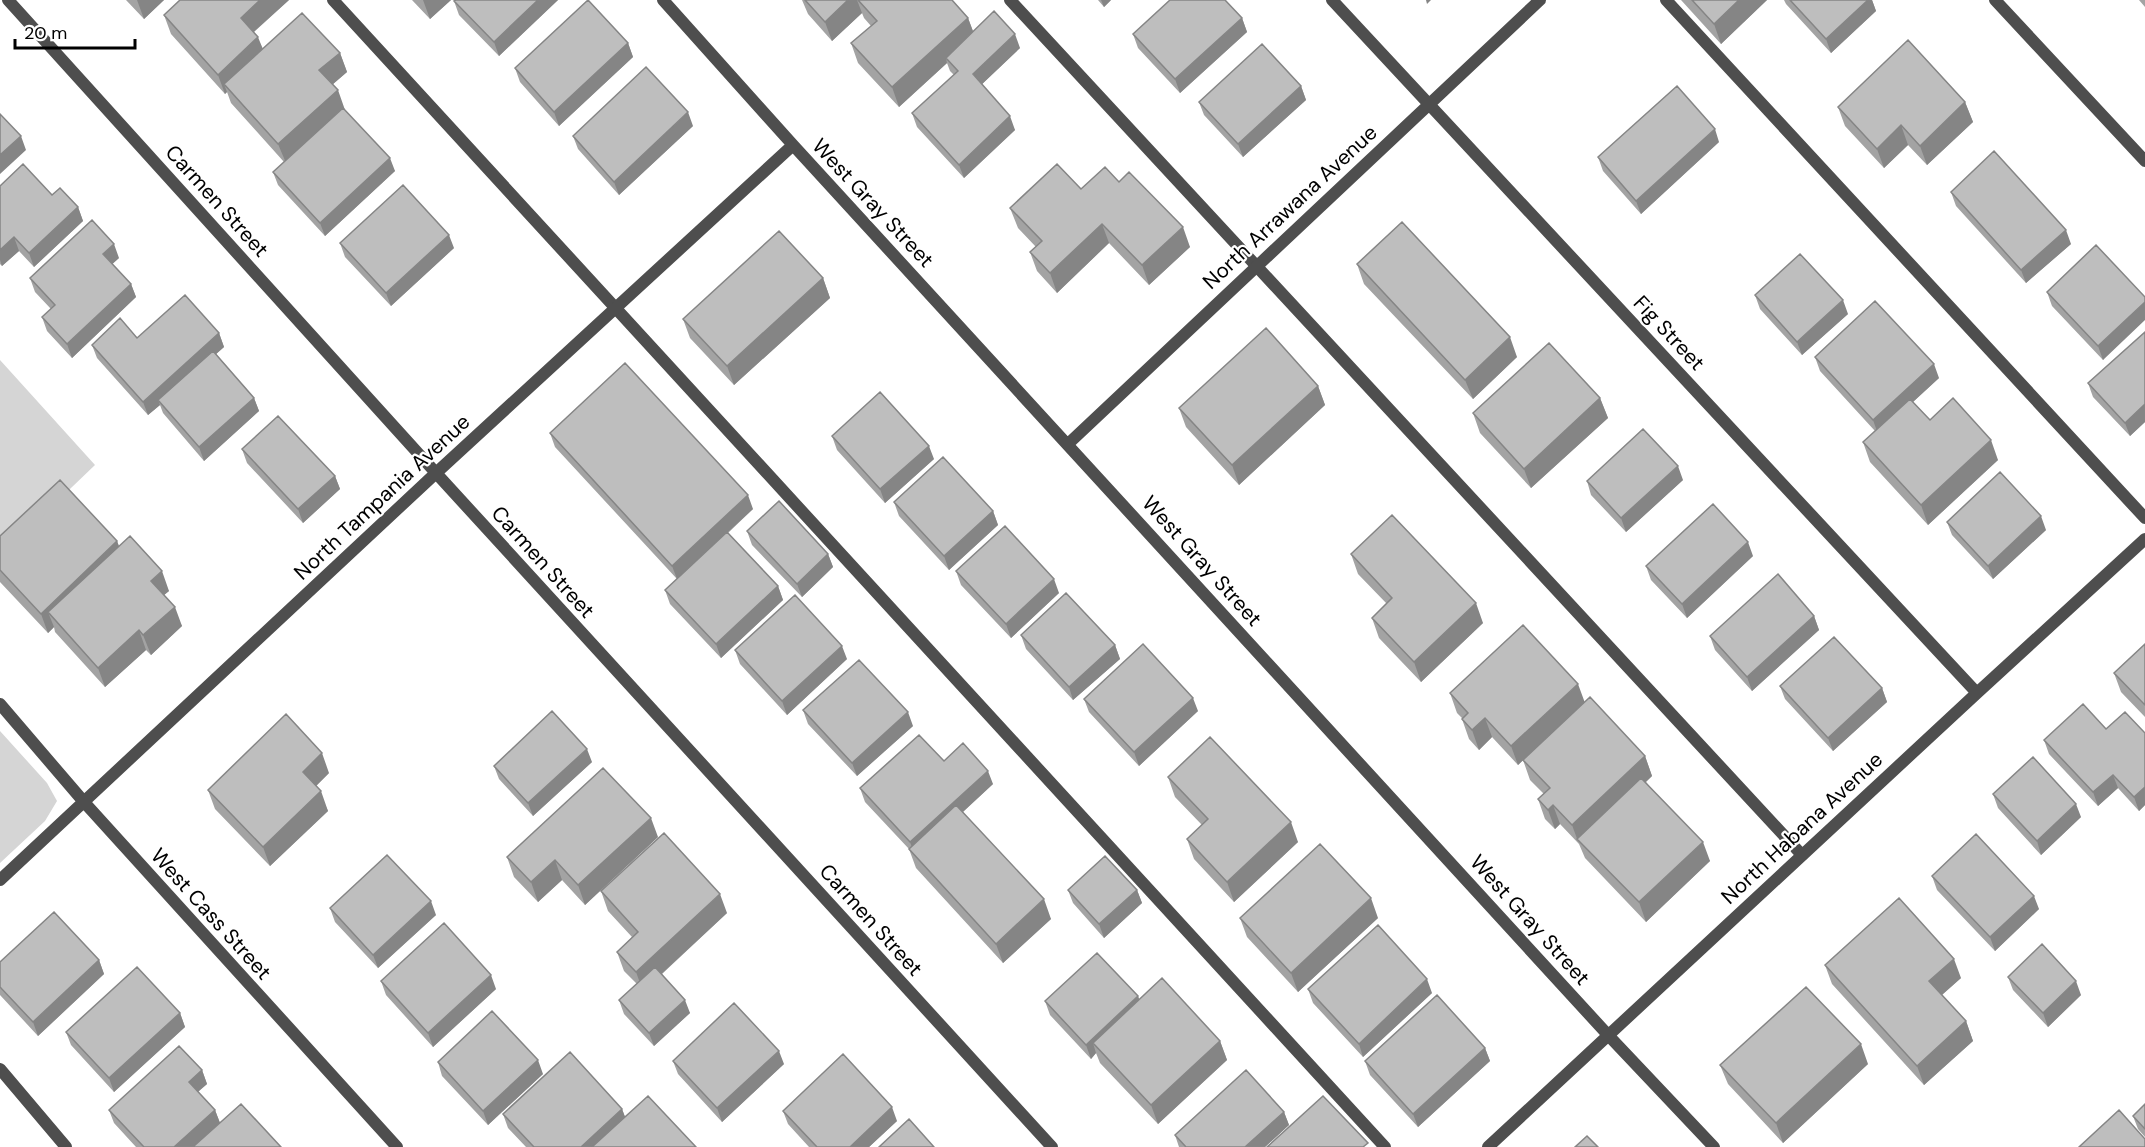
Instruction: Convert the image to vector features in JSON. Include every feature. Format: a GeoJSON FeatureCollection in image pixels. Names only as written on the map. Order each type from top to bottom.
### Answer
{"type":"FeatureCollection","features":[{"type":"Feature","properties":{"kind":"street","name":"Carmen Street"},"geometry":{"type":"LineString","coordinates":[[8,0],[436,473],[1052,1147]]}},
{"type":"Feature","properties":{"kind":"street"},"geometry":{"type":"LineString","coordinates":[[333,0],[1385,1147]]}},
{"type":"Feature","properties":{"kind":"street","name":"West Gray Street"},"geometry":{"type":"LineString","coordinates":[[663,0],[1608,1035],[1714,1147]]}},
{"type":"Feature","properties":{"kind":"street"},"geometry":{"type":"LineString","coordinates":[[1010,0],[1802,855]]}},
{"type":"Feature","properties":{"kind":"street","name":"Fig Street"},"geometry":{"type":"LineString","coordinates":[[1332,0],[1977,693]]}},
{"type":"Feature","properties":{"kind":"street","name":"North Arrawana Avenue"},"geometry":{"type":"LineString","coordinates":[[1068,444],[1540,0]]}},
{"type":"Feature","properties":{"kind":"street"},"geometry":{"type":"LineString","coordinates":[[1666,0],[2145,518]]}},
{"type":"Feature","properties":{"kind":"street"},"geometry":{"type":"LineString","coordinates":[[1995,0],[2145,161]]}},
{"type":"Feature","properties":{"kind":"street","name":"North Tampania Avenue"},"geometry":{"type":"LineString","coordinates":[[0,880],[436,473],[793,145]]}},
{"type":"Feature","properties":{"kind":"street","name":"North Habana Avenue"},"geometry":{"type":"LineString","coordinates":[[1488,1147],[2145,539]]}},
{"type":"Feature","properties":{"kind":"street","name":"West Cass Street"},"geometry":{"type":"LineString","coordinates":[[0,704],[84,802],[397,1147]]}},
{"type":"Feature","properties":{"kind":"street"},"geometry":{"type":"LineString","coordinates":[[0,1068],[66,1147]]}},
{"type":"Feature","properties":{"kind":"shaded area"},"geometry":{"type":"Polygon","coordinates":[[[0,360],[95,465],[0,556],[0,360]]]}},
{"type":"Feature","properties":{"kind":"shaded area"},"geometry":{"type":"Polygon","coordinates":[[[0,731],[47,783],[57,801],[45,821],[0,863],[0,731]]]}},
{"type":"Feature","properties":{"kind":"building"},"geometry":{"type":"Polygon","coordinates":[[[180,0],[260,0],[241,18],[258,37],[218,75],[164,15],[180,0]]]}},
{"type":"Feature","properties":{"kind":"building"},"geometry":{"type":"Polygon","coordinates":[[[538,0],[494,42],[454,1],[538,0]]]}},
{"type":"Feature","properties":{"kind":"building"},"geometry":{"type":"Polygon","coordinates":[[[588,0],[628,43],[554,112],[515,68],[588,0]]]}},
{"type":"Feature","properties":{"kind":"building"},"geometry":{"type":"Polygon","coordinates":[[[805,0],[848,0],[825,22],[805,0]]]}},
{"type":"Feature","properties":{"kind":"building"},"geometry":{"type":"Polygon","coordinates":[[[858,0],[952,0],[968,18],[892,87],[851,43],[877,21],[858,0]]]}},
{"type":"Feature","properties":{"kind":"building"},"geometry":{"type":"Polygon","coordinates":[[[1170,0],[1225,0],[1242,18],[1175,79],[1133,34],[1170,0]]]}},
{"type":"Feature","properties":{"kind":"building"},"geometry":{"type":"Polygon","coordinates":[[[1692,0],[1739,0],[1714,24],[1692,0]]]}},
{"type":"Feature","properties":{"kind":"building"},"geometry":{"type":"Polygon","coordinates":[[[1790,0],[1868,0],[1826,39],[1790,0]]]}},
{"type":"Feature","properties":{"kind":"building"},"geometry":{"type":"Polygon","coordinates":[[[994,11],[1015,34],[973,74],[1010,116],[959,165],[912,113],[958,71],[946,58],[994,11]]]}},
{"type":"Feature","properties":{"kind":"building"},"geometry":{"type":"Polygon","coordinates":[[[302,13],[340,53],[319,70],[338,90],[278,144],[224,84],[302,13]]]}},
{"type":"Feature","properties":{"kind":"building"},"geometry":{"type":"Polygon","coordinates":[[[1908,40],[1965,102],[1920,146],[1901,125],[1877,149],[1838,107],[1908,40]]]}},
{"type":"Feature","properties":{"kind":"building"},"geometry":{"type":"Polygon","coordinates":[[[1262,44],[1301,86],[1238,144],[1199,102],[1262,44]]]}},
{"type":"Feature","properties":{"kind":"building"},"geometry":{"type":"Polygon","coordinates":[[[646,67],[688,112],[614,182],[573,136],[646,67]]]}},
{"type":"Feature","properties":{"kind":"building"},"geometry":{"type":"Polygon","coordinates":[[[1677,86],[1715,129],[1636,201],[1598,157],[1677,86]]]}},
{"type":"Feature","properties":{"kind":"building"},"geometry":{"type":"Polygon","coordinates":[[[343,108],[390,158],[320,223],[273,172],[343,108]]]}},
{"type":"Feature","properties":{"kind":"building"},"geometry":{"type":"Polygon","coordinates":[[[0,114],[21,136],[0,155],[0,114]]]}},
{"type":"Feature","properties":{"kind":"building"},"geometry":{"type":"Polygon","coordinates":[[[1994,151],[2066,230],[2021,270],[1951,192],[1994,151]]]}},
{"type":"Feature","properties":{"kind":"building"},"geometry":{"type":"Polygon","coordinates":[[[23,164],[52,195],[60,188],[78,207],[29,253],[14,237],[0,250],[0,186],[23,164]]]}},
{"type":"Feature","properties":{"kind":"building"},"geometry":{"type":"Polygon","coordinates":[[[1057,164],[1081,189],[1105,167],[1119,182],[1129,172],[1183,227],[1142,265],[1102,224],[1050,273],[1030,252],[1042,241],[1010,208],[1057,164]]]}},
{"type":"Feature","properties":{"kind":"building"},"geometry":{"type":"Polygon","coordinates":[[[403,185],[449,235],[386,293],[340,243],[403,185]]]}},
{"type":"Feature","properties":{"kind":"building"},"geometry":{"type":"Polygon","coordinates":[[[92,220],[114,244],[103,254],[131,284],[67,344],[42,317],[55,305],[30,278],[92,220]]]}},
{"type":"Feature","properties":{"kind":"building"},"geometry":{"type":"Polygon","coordinates":[[[1402,222],[1510,337],[1465,380],[1357,264],[1402,222]]]}},
{"type":"Feature","properties":{"kind":"building"},"geometry":{"type":"Polygon","coordinates":[[[779,231],[823,278],[727,366],[683,319],[779,231]]]}},
{"type":"Feature","properties":{"kind":"building"},"geometry":{"type":"Polygon","coordinates":[[[2096,245],[2145,297],[2145,302],[2098,346],[2047,292],[2096,245]]]}},
{"type":"Feature","properties":{"kind":"building"},"geometry":{"type":"Polygon","coordinates":[[[1800,254],[1843,300],[1797,342],[1755,295],[1800,254]]]}},
{"type":"Feature","properties":{"kind":"building"},"geometry":{"type":"Polygon","coordinates":[[[185,295],[219,333],[143,402],[92,345],[120,318],[137,338],[185,295]]]}},
{"type":"Feature","properties":{"kind":"building"},"geometry":{"type":"Polygon","coordinates":[[[1875,301],[1934,364],[1873,420],[1815,357],[1875,301]]]}},
{"type":"Feature","properties":{"kind":"building"},"geometry":{"type":"Polygon","coordinates":[[[1266,328],[1318,386],[1232,465],[1179,408],[1266,328]]]}},
{"type":"Feature","properties":{"kind":"building"},"geometry":{"type":"Polygon","coordinates":[[[2145,332],[2145,404],[2125,423],[2088,383],[2145,332]]]}},
{"type":"Feature","properties":{"kind":"building"},"geometry":{"type":"Polygon","coordinates":[[[1549,343],[1600,398],[1524,469],[1473,413],[1549,343]]]}},
{"type":"Feature","properties":{"kind":"building"},"geometry":{"type":"Polygon","coordinates":[[[213,351],[254,398],[199,447],[158,400],[213,351]]]}},
{"type":"Feature","properties":{"kind":"building"},"geometry":{"type":"Polygon","coordinates":[[[625,363],[748,495],[672,566],[550,433],[625,363]]]}},
{"type":"Feature","properties":{"kind":"building"},"geometry":{"type":"Polygon","coordinates":[[[880,392],[929,446],[880,489],[832,436],[880,392]]]}},
{"type":"Feature","properties":{"kind":"building"},"geometry":{"type":"Polygon","coordinates":[[[1953,398],[1991,440],[1921,505],[1863,442],[1910,399],[1930,420],[1953,398]]]}},
{"type":"Feature","properties":{"kind":"building"},"geometry":{"type":"Polygon","coordinates":[[[278,416],[335,476],[298,509],[242,449],[278,416]]]}},
{"type":"Feature","properties":{"kind":"building"},"geometry":{"type":"Polygon","coordinates":[[[1643,429],[1678,466],[1621,518],[1587,481],[1643,429]]]}},
{"type":"Feature","properties":{"kind":"building"},"geometry":{"type":"Polygon","coordinates":[[[943,457],[993,511],[944,556],[894,502],[943,457]]]}},
{"type":"Feature","properties":{"kind":"building"},"geometry":{"type":"Polygon","coordinates":[[[2000,472],[2041,516],[1988,566],[1947,522],[2000,472]]]}},
{"type":"Feature","properties":{"kind":"building"},"geometry":{"type":"Polygon","coordinates":[[[60,480],[117,541],[41,614],[0,570],[0,536],[60,480]]]}},
{"type":"Feature","properties":{"kind":"building"},"geometry":{"type":"Polygon","coordinates":[[[779,501],[828,554],[797,584],[747,531],[779,501]]]}},
{"type":"Feature","properties":{"kind":"building"},"geometry":{"type":"Polygon","coordinates":[[[1713,504],[1748,542],[1682,604],[1646,566],[1713,504]]]}},
{"type":"Feature","properties":{"kind":"building"},"geometry":{"type":"Polygon","coordinates":[[[1392,515],[1476,603],[1414,662],[1372,618],[1392,598],[1351,554],[1392,515]]]}},
{"type":"Feature","properties":{"kind":"building"},"geometry":{"type":"Polygon","coordinates":[[[1005,526],[1054,579],[1006,624],[956,571],[1005,526]]]}},
{"type":"Feature","properties":{"kind":"building"},"geometry":{"type":"Polygon","coordinates":[[[727,532],[778,586],[716,644],[665,590],[727,532]]]}},
{"type":"Feature","properties":{"kind":"building"},"geometry":{"type":"Polygon","coordinates":[[[130,536],[162,571],[151,581],[175,607],[143,635],[139,630],[98,668],[48,612],[130,536]]]}},
{"type":"Feature","properties":{"kind":"building"},"geometry":{"type":"Polygon","coordinates":[[[1778,574],[1814,616],[1747,677],[1710,636],[1778,574]]]}},
{"type":"Feature","properties":{"kind":"building"},"geometry":{"type":"Polygon","coordinates":[[[1066,593],[1115,645],[1069,687],[1021,635],[1066,593]]]}},
{"type":"Feature","properties":{"kind":"building"},"geometry":{"type":"Polygon","coordinates":[[[795,595],[842,646],[782,701],[735,650],[795,595]]]}},
{"type":"Feature","properties":{"kind":"building"},"geometry":{"type":"Polygon","coordinates":[[[1523,625],[1578,684],[1511,746],[1485,718],[1472,730],[1462,719],[1468,713],[1450,693],[1523,625]]]}},
{"type":"Feature","properties":{"kind":"building"},"geometry":{"type":"Polygon","coordinates":[[[1834,637],[1882,688],[1828,738],[1780,686],[1834,637]]]}},
{"type":"Feature","properties":{"kind":"building"},"geometry":{"type":"Polygon","coordinates":[[[1143,644],[1193,698],[1134,752],[1084,699],[1143,644]]]}},
{"type":"Feature","properties":{"kind":"building"},"geometry":{"type":"Polygon","coordinates":[[[2145,644],[2145,705],[2114,673],[2145,644]]]}},
{"type":"Feature","properties":{"kind":"building"},"geometry":{"type":"Polygon","coordinates":[[[859,660],[908,712],[852,763],[803,710],[859,660]]]}},
{"type":"Feature","properties":{"kind":"building"},"geometry":{"type":"Polygon","coordinates":[[[1590,697],[1645,756],[1572,825],[1553,805],[1548,810],[1538,799],[1550,788],[1523,760],[1590,697]]]}},
{"type":"Feature","properties":{"kind":"building"},"geometry":{"type":"Polygon","coordinates":[[[2083,704],[2106,729],[2125,712],[2145,733],[2145,787],[2134,797],[2113,775],[2093,792],[2044,740],[2083,704]]]}},
{"type":"Feature","properties":{"kind":"building"},"geometry":{"type":"Polygon","coordinates":[[[552,711],[587,749],[528,803],[494,766],[552,711]]]}},
{"type":"Feature","properties":{"kind":"building"},"geometry":{"type":"Polygon","coordinates":[[[286,714],[322,753],[303,772],[321,791],[263,847],[208,790],[286,714]]]}},
{"type":"Feature","properties":{"kind":"building"},"geometry":{"type":"Polygon","coordinates":[[[919,735],[944,761],[963,743],[988,771],[910,842],[860,788],[919,735]]]}},
{"type":"Feature","properties":{"kind":"building"},"geometry":{"type":"Polygon","coordinates":[[[1210,737],[1291,822],[1227,882],[1187,839],[1208,819],[1168,777],[1210,737]]]}},
{"type":"Feature","properties":{"kind":"building"},"geometry":{"type":"Polygon","coordinates":[[[2033,757],[2076,804],[2037,841],[1993,794],[2033,757]]]}},
{"type":"Feature","properties":{"kind":"building"},"geometry":{"type":"Polygon","coordinates":[[[603,768],[651,818],[578,885],[555,860],[531,882],[507,857],[603,768]]]}},
{"type":"Feature","properties":{"kind":"building"},"geometry":{"type":"Polygon","coordinates":[[[1641,778],[1703,842],[1639,902],[1577,839],[1641,778]]]}},
{"type":"Feature","properties":{"kind":"building"},"geometry":{"type":"Polygon","coordinates":[[[956,805],[1044,899],[996,944],[909,849],[956,805]]]}},
{"type":"Feature","properties":{"kind":"building"},"geometry":{"type":"Polygon","coordinates":[[[664,833],[720,894],[636,972],[617,952],[638,932],[601,891],[664,833]]]}},
{"type":"Feature","properties":{"kind":"building"},"geometry":{"type":"Polygon","coordinates":[[[1976,834],[2034,896],[1990,937],[1932,876],[1976,834]]]}},
{"type":"Feature","properties":{"kind":"building"},"geometry":{"type":"Polygon","coordinates":[[[1320,844],[1371,898],[1291,973],[1240,918],[1320,844]]]}},
{"type":"Feature","properties":{"kind":"building"},"geometry":{"type":"Polygon","coordinates":[[[387,855],[431,901],[373,955],[330,908],[387,855]]]}},
{"type":"Feature","properties":{"kind":"building"},"geometry":{"type":"Polygon","coordinates":[[[1105,856],[1137,890],[1099,924],[1068,890],[1105,856]]]}},
{"type":"Feature","properties":{"kind":"building"},"geometry":{"type":"Polygon","coordinates":[[[1899,898],[1954,959],[1929,981],[1966,1021],[1917,1066],[1825,965],[1899,898]]]}},
{"type":"Feature","properties":{"kind":"building"},"geometry":{"type":"Polygon","coordinates":[[[54,912],[99,960],[33,1022],[0,987],[0,962],[54,912]]]}},
{"type":"Feature","properties":{"kind":"building"},"geometry":{"type":"Polygon","coordinates":[[[444,923],[491,975],[428,1033],[381,981],[444,923]]]}},
{"type":"Feature","properties":{"kind":"building"},"geometry":{"type":"Polygon","coordinates":[[[1378,925],[1427,979],[1359,1044],[1308,989],[1378,925]]]}},
{"type":"Feature","properties":{"kind":"building"},"geometry":{"type":"Polygon","coordinates":[[[2042,944],[2076,981],[2043,1013],[2008,977],[2042,944]]]}},
{"type":"Feature","properties":{"kind":"building"},"geometry":{"type":"Polygon","coordinates":[[[1097,953],[1138,996],[1086,1045],[1045,1001],[1097,953]]]}},
{"type":"Feature","properties":{"kind":"building"},"geometry":{"type":"Polygon","coordinates":[[[137,967],[180,1013],[109,1078],[66,1032],[137,967]]]}},
{"type":"Feature","properties":{"kind":"building"},"geometry":{"type":"Polygon","coordinates":[[[655,967],[685,1000],[649,1033],[619,1000],[655,967]]]}},
{"type":"Feature","properties":{"kind":"building"},"geometry":{"type":"Polygon","coordinates":[[[1162,978],[1220,1041],[1151,1105],[1093,1043],[1162,978]]]}},
{"type":"Feature","properties":{"kind":"building"},"geometry":{"type":"Polygon","coordinates":[[[1806,987],[1861,1044],[1776,1123],[1720,1065],[1806,987]]]}},
{"type":"Feature","properties":{"kind":"building"},"geometry":{"type":"Polygon","coordinates":[[[1437,995],[1485,1048],[1413,1114],[1365,1061],[1437,995]]]}},
{"type":"Feature","properties":{"kind":"building"},"geometry":{"type":"Polygon","coordinates":[[[734,1003],[779,1051],[717,1108],[673,1061],[734,1003]]]}},
{"type":"Feature","properties":{"kind":"building"},"geometry":{"type":"Polygon","coordinates":[[[492,1011],[538,1060],[483,1111],[438,1062],[492,1011]]]}},
{"type":"Feature","properties":{"kind":"building"},"geometry":{"type":"Polygon","coordinates":[[[179,1046],[202,1070],[189,1082],[215,1110],[174,1147],[144,1147],[109,1110],[179,1046]]]}},
{"type":"Feature","properties":{"kind":"building"},"geometry":{"type":"Polygon","coordinates":[[[570,1052],[622,1109],[581,1147],[534,1147],[503,1114],[570,1052]]]}},
{"type":"Feature","properties":{"kind":"building"},"geometry":{"type":"Polygon","coordinates":[[[843,1054],[892,1107],[850,1147],[817,1147],[783,1111],[843,1054]]]}},
{"type":"Feature","properties":{"kind":"building"},"geometry":{"type":"Polygon","coordinates":[[[1246,1070],[1284,1112],[1245,1147],[1186,1147],[1175,1135],[1246,1070]]]}},
{"type":"Feature","properties":{"kind":"building"},"geometry":{"type":"Polygon","coordinates":[[[648,1096],[696,1147],[592,1147],[648,1096]]]}},
{"type":"Feature","properties":{"kind":"building"},"geometry":{"type":"Polygon","coordinates":[[[1323,1096],[1368,1143],[1363,1147],[1267,1147],[1323,1096]]]}},
{"type":"Feature","properties":{"kind":"building"},"geometry":{"type":"Polygon","coordinates":[[[241,1104],[281,1147],[194,1146],[241,1104]]]}},
{"type":"Feature","properties":{"kind":"building"},"geometry":{"type":"Polygon","coordinates":[[[2145,1104],[2145,1129],[2133,1116],[2145,1104]]]}},
{"type":"Feature","properties":{"kind":"building"},"geometry":{"type":"Polygon","coordinates":[[[2119,1110],[2145,1139],[2145,1147],[2079,1147],[2119,1110]]]}},
{"type":"Feature","properties":{"kind":"building"},"geometry":{"type":"Polygon","coordinates":[[[909,1119],[934,1147],[879,1147],[909,1119]]]}},
{"type":"Feature","properties":{"kind":"building"},"geometry":{"type":"Polygon","coordinates":[[[1587,1136],[1598,1147],[1575,1147],[1587,1136]]]}}]}
